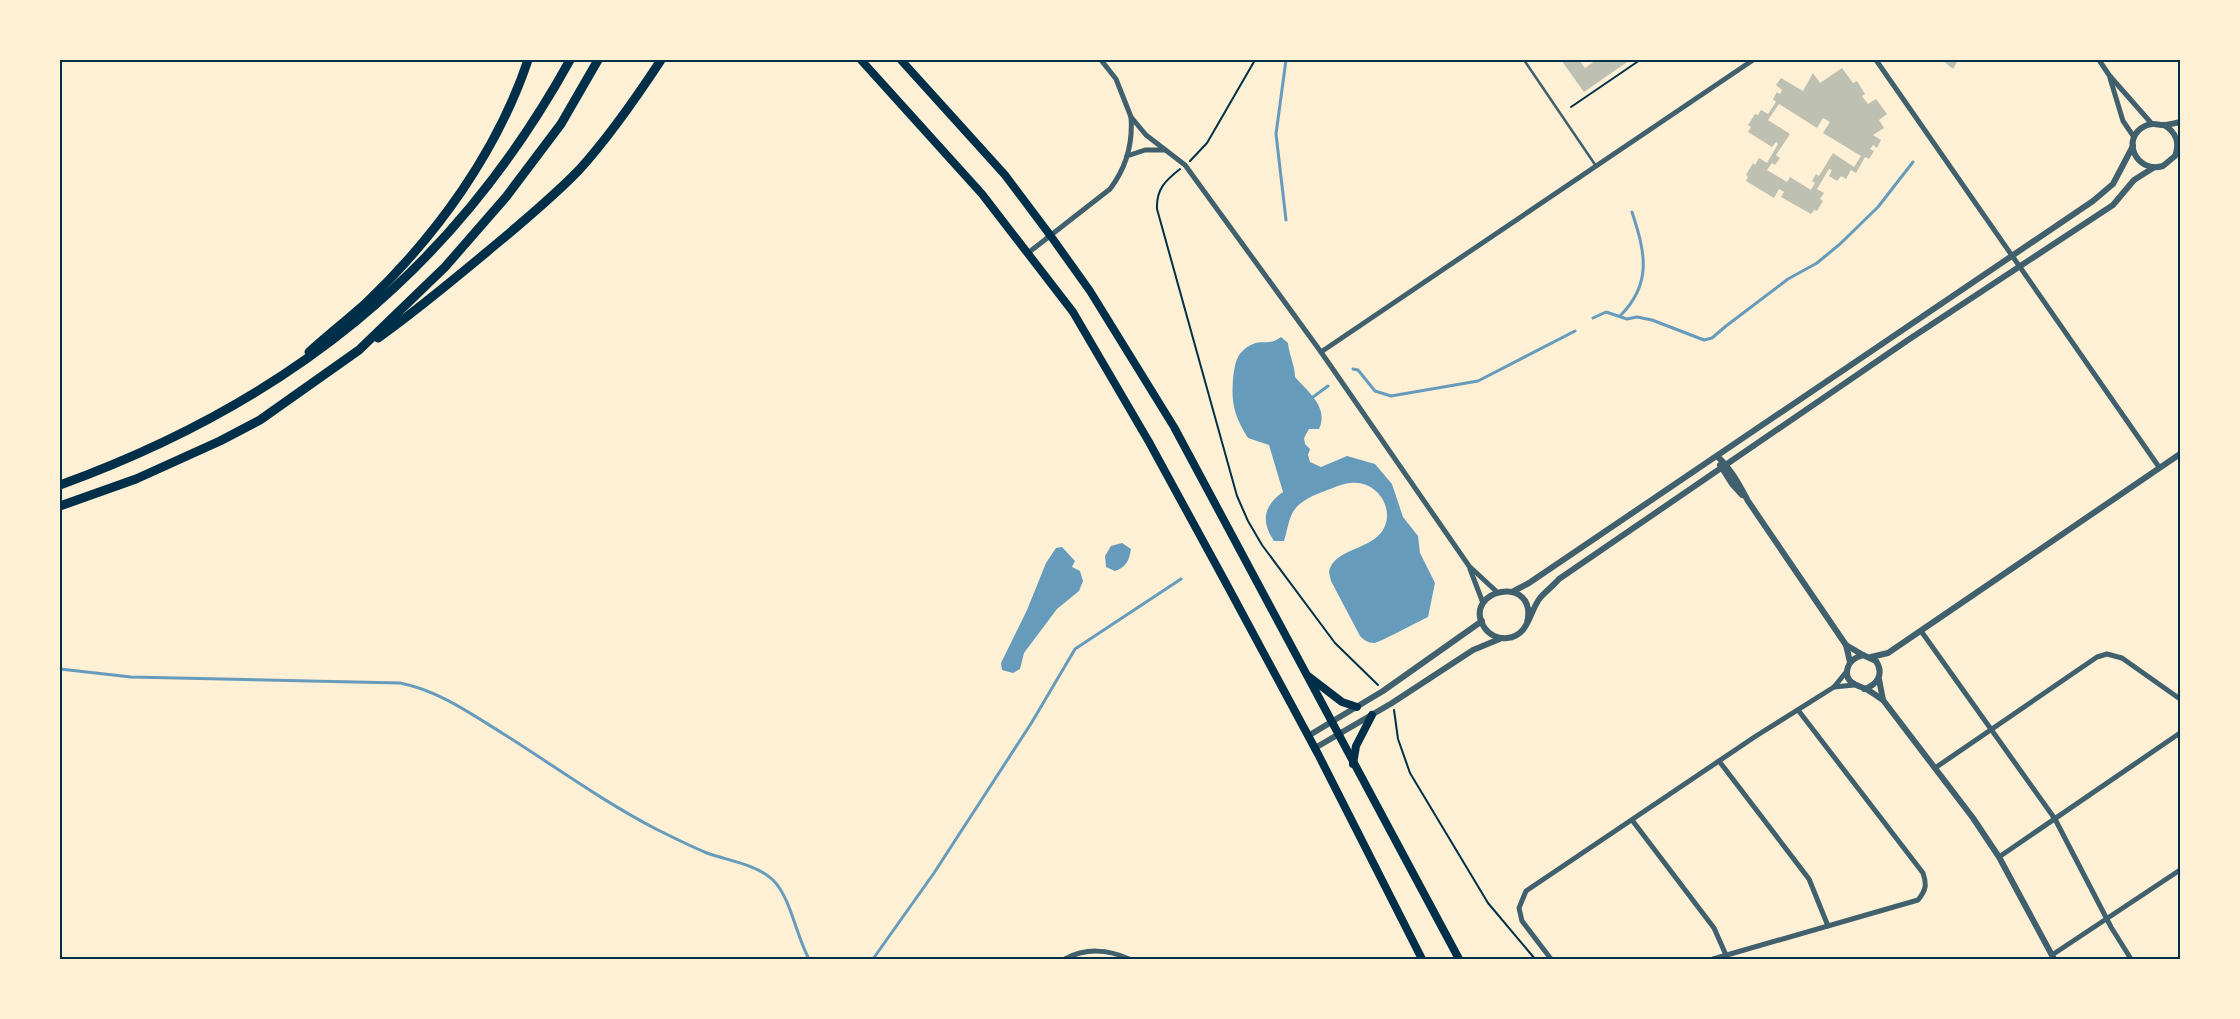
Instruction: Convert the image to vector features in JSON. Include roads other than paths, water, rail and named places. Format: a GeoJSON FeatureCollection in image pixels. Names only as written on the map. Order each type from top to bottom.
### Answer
{"type":"FeatureCollection","features":[{"type":"Feature","properties":{"kind":"highway"},"geometry":{"type":"LineString","coordinates":[[284,375],[366,302],[431,232],[461,193],[485,154],[506,114],[528,60]]}},
{"type":"Feature","properties":{"kind":"highway"},"geometry":{"type":"LineString","coordinates":[[60,485],[128,459],[191,430],[247,399],[348,329],[380,303],[437,246],[478,198],[515,149],[570,60]]}},
{"type":"Feature","properties":{"kind":"highway"},"geometry":{"type":"LineString","coordinates":[[360,350],[445,267],[506,197],[561,124],[598,60]]}},
{"type":"Feature","properties":{"kind":"highway"},"geometry":{"type":"LineString","coordinates":[[60,506],[136,479],[220,441],[260,420],[410,315],[546,202],[579,170],[608,136],[661,60]]}},
{"type":"Feature","properties":{"kind":"main road"},"geometry":{"type":"LineString","coordinates":[[861,60],[982,194],[1073,312],[1150,442],[1315,748],[1422,959]]}},
{"type":"Feature","properties":{"kind":"main road"},"geometry":{"type":"LineString","coordinates":[[901,60],[1005,175],[1090,291],[1174,427],[1251,566],[1353,764],[1460,959]]}},
{"type":"Feature","properties":{"kind":"main road"},"geometry":{"type":"LineString","coordinates":[[1307,675],[1342,702],[1357,707]]}},
{"type":"Feature","properties":{"kind":"main road"},"geometry":{"type":"LineString","coordinates":[[1353,764],[1356,746],[1372,715]]}},
{"type":"Feature","properties":{"kind":"street"},"geometry":{"type":"LineString","coordinates":[[1028,253],[1110,189],[1120,176],[1133,133],[1131,117],[1116,79],[1101,60]]}},
{"type":"Feature","properties":{"kind":"street"},"geometry":{"type":"LineString","coordinates":[[1321,352],[1753,60]]}},
{"type":"Feature","properties":{"kind":"street"},"geometry":{"type":"LineString","coordinates":[[1876,60],[2159,467]]}},
{"type":"Feature","properties":{"kind":"street"},"geometry":{"type":"LineString","coordinates":[[2099,60],[2109,75],[2152,124]]}},
{"type":"Feature","properties":{"kind":"street"},"geometry":{"type":"LineString","coordinates":[[2109,75],[2123,121],[2134,137]]}},
{"type":"Feature","properties":{"kind":"street"},"geometry":{"type":"LineString","coordinates":[[1131,117],[1146,135],[1185,165],[1321,352],[1469,566],[1497,592]]}},
{"type":"Feature","properties":{"kind":"street"},"geometry":{"type":"LineString","coordinates":[[1512,592],[1529,583],[2093,201],[2113,184],[2133,146],[2134,137],[2141,128],[2152,124],[2164,125],[2180,122]]}},
{"type":"Feature","properties":{"kind":"street"},"geometry":{"type":"LineString","coordinates":[[1315,748],[1392,703],[1473,650],[1502,638],[1518,635],[1528,623],[1539,599],[1559,579],[1908,340],[2113,205],[2134,180],[2152,168],[2163,166],[2172,160],[2179,145],[2175,135],[2164,125]]}},
{"type":"Feature","properties":{"kind":"street"},"geometry":{"type":"LineString","coordinates":[[2133,146],[2138,161],[2152,168]]}},
{"type":"Feature","properties":{"kind":"street"},"geometry":{"type":"LineString","coordinates":[[1127,156],[1145,150],[1165,150]]}},
{"type":"Feature","properties":{"kind":"street"},"geometry":{"type":"LineString","coordinates":[[1871,657],[1888,653],[2180,454]]}},
{"type":"Feature","properties":{"kind":"street"},"geometry":{"type":"LineString","coordinates":[[1717,456],[1732,484],[1748,501],[1846,645],[1850,662]]}},
{"type":"Feature","properties":{"kind":"street"},"geometry":{"type":"LineString","coordinates":[[1469,566],[1484,604]]}},
{"type":"Feature","properties":{"kind":"street"},"geometry":{"type":"LineString","coordinates":[[1502,638],[1488,632],[1482,621],[1481,612],[1491,595],[1497,592],[1512,592],[1518,595],[1527,604],[1529,612],[1528,623]]}},
{"type":"Feature","properties":{"kind":"street"},"geometry":{"type":"LineString","coordinates":[[1308,736],[1383,691],[1482,621]]}},
{"type":"Feature","properties":{"kind":"street"},"geometry":{"type":"LineString","coordinates":[[1921,631],[2055,819],[2107,919],[2131,959]]}},
{"type":"Feature","properties":{"kind":"street"},"geometry":{"type":"LineString","coordinates":[[1846,645],[1863,655],[1871,657],[1876,661],[1880,670]]}},
{"type":"Feature","properties":{"kind":"street"},"geometry":{"type":"LineString","coordinates":[[1883,700],[1879,679],[1880,670],[1888,653]]}},
{"type":"Feature","properties":{"kind":"street"},"geometry":{"type":"LineString","coordinates":[[1935,768],[2097,657],[2107,654],[2122,658],[2180,698]]}},
{"type":"Feature","properties":{"kind":"street"},"geometry":{"type":"LineString","coordinates":[[1551,959],[1522,921],[1519,908],[1526,891],[1719,761],[1834,687],[1847,671],[1850,662],[1854,658],[1863,655]]}},
{"type":"Feature","properties":{"kind":"street"},"geometry":{"type":"LineString","coordinates":[[1847,671],[1850,681],[1854,685]]}},
{"type":"Feature","properties":{"kind":"street"},"geometry":{"type":"LineString","coordinates":[[1864,688],[1870,687],[1879,679]]}},
{"type":"Feature","properties":{"kind":"street"},"geometry":{"type":"LineString","coordinates":[[1834,687],[1854,685],[1864,688],[1883,700],[1999,857],[2053,957],[2180,870]]}},
{"type":"Feature","properties":{"kind":"street"},"geometry":{"type":"LineString","coordinates":[[1713,959],[1918,900],[1925,892],[1926,882],[1923,873],[1798,710]]}},
{"type":"Feature","properties":{"kind":"street"},"geometry":{"type":"LineString","coordinates":[[1999,857],[2180,733]]}},
{"type":"Feature","properties":{"kind":"street"},"geometry":{"type":"LineString","coordinates":[[1719,761],[1809,879],[1828,926]]}},
{"type":"Feature","properties":{"kind":"street"},"geometry":{"type":"LineString","coordinates":[[1632,820],[1714,928],[1726,955]]}},
{"type":"Feature","properties":{"kind":"street"},"geometry":{"type":"LineString","coordinates":[[1065,959],[1084,952],[1100,951],[1115,953],[1129,959]]}},
{"type":"Feature","properties":{"kind":"lane"},"geometry":{"type":"LineString","coordinates":[[1524,60],[1596,166]]}},
{"type":"Feature","properties":{"kind":"water"},"geometry":{"type":"Polygon","coordinates":[[[1281,337],[1288,343],[1295,377],[1316,400],[1321,414],[1319,429],[1309,429],[1304,438],[1305,444],[1310,449],[1308,455],[1310,462],[1321,467],[1347,456],[1375,464],[1392,484],[1403,517],[1418,536],[1420,553],[1435,583],[1428,617],[1374,643],[1368,642],[1360,636],[1331,581],[1329,572],[1333,563],[1340,557],[1369,542],[1378,536],[1384,528],[1387,510],[1376,491],[1364,484],[1350,483],[1337,486],[1308,498],[1293,512],[1284,541],[1274,541],[1267,527],[1266,515],[1268,509],[1276,497],[1283,492],[1269,445],[1248,438],[1240,424],[1233,404],[1233,379],[1236,361],[1244,349],[1258,343],[1272,342],[1281,337]]]}},
{"type":"Feature","properties":{"kind":"water"},"geometry":{"type":"Polygon","coordinates":[[[1122,543],[1131,549],[1130,553],[1124,565],[1115,571],[1106,567],[1105,556],[1111,546],[1122,543]]]}},
{"type":"Feature","properties":{"kind":"water"},"geometry":{"type":"Polygon","coordinates":[[[1062,547],[1075,561],[1072,567],[1080,571],[1083,581],[1079,591],[1057,609],[1024,653],[1020,669],[1013,673],[1002,670],[1001,663],[1027,610],[1046,563],[1056,548],[1062,547]]]}},
{"type":"Feature","properties":{"kind":"waterway"},"geometry":{"type":"LineString","coordinates":[[1286,60],[1276,134],[1286,220]]}},
{"type":"Feature","properties":{"kind":"waterway"},"geometry":{"type":"LineString","coordinates":[[1593,318],[1606,312],[1627,319],[1637,317],[1652,320],[1704,340],[1712,338],[1788,279],[1817,263],[1840,244],[1878,207],[1913,162]]}},
{"type":"Feature","properties":{"kind":"waterway"},"geometry":{"type":"LineString","coordinates":[[1620,316],[1631,304],[1642,279],[1643,254],[1632,212]]}},
{"type":"Feature","properties":{"kind":"waterway"},"geometry":{"type":"LineString","coordinates":[[1353,369],[1358,370],[1375,391],[1391,396],[1478,381],[1575,331]]}},
{"type":"Feature","properties":{"kind":"waterway"},"geometry":{"type":"LineString","coordinates":[[1313,397],[1328,386]]}},
{"type":"Feature","properties":{"kind":"waterway"},"geometry":{"type":"LineString","coordinates":[[873,959],[934,873],[1032,722],[1075,649],[1181,579]]}},
{"type":"Feature","properties":{"kind":"waterway"},"geometry":{"type":"LineString","coordinates":[[60,669],[131,677],[400,683],[427,691],[465,710],[597,795],[656,829],[707,853],[759,870],[773,880],[779,888],[789,907],[809,959]]}}]}
